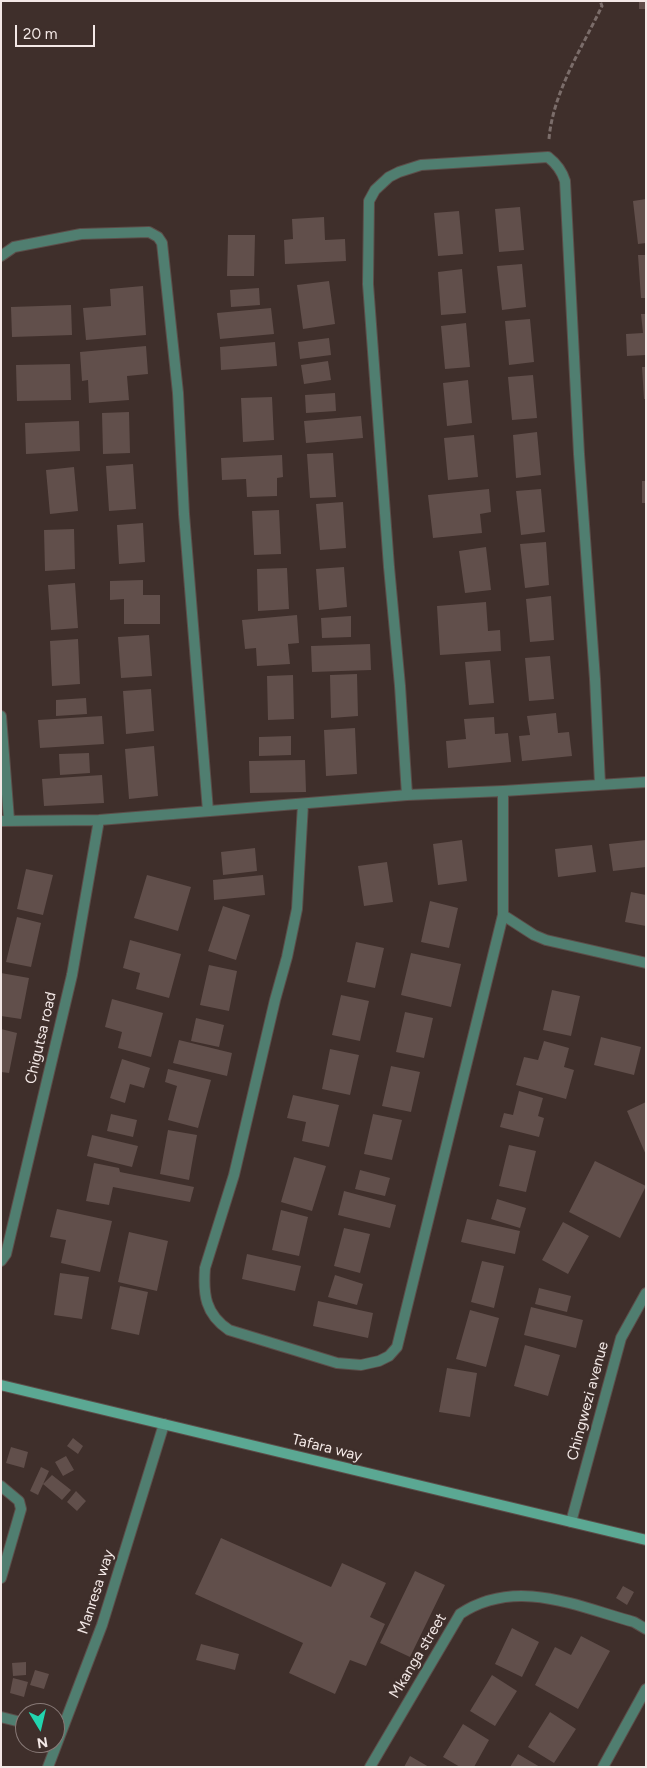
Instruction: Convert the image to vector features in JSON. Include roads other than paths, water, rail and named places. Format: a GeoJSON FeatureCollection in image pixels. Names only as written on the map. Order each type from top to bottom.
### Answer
{"type":"FeatureCollection","features":[{"type":"Feature","properties":{"kind":"street"},"geometry":{"type":"LineString","coordinates":[[407,795],[368,284],[369,201],[375,190],[389,177],[421,165],[548,157],[562,171],[565,181],[579,454],[595,678],[600,784]]}},
{"type":"Feature","properties":{"kind":"street"},"geometry":{"type":"LineString","coordinates":[[1,256],[14,247],[81,234],[149,232],[158,237],[162,243],[178,393],[184,514],[208,810]]}},
{"type":"Feature","properties":{"kind":"street"},"geometry":{"type":"LineString","coordinates":[[1,716],[5,820],[99,820],[407,795],[646,782]]}},
{"type":"Feature","properties":{"kind":"street"},"geometry":{"type":"LineString","coordinates":[[303,804],[297,909],[234,1175],[206,1268],[204,1284],[212,1314],[218,1323],[229,1330],[337,1363],[361,1365],[379,1361],[389,1356],[394,1352],[399,1337],[503,915],[504,791]]}},
{"type":"Feature","properties":{"kind":"street","name":"Chigutsa road"},"geometry":{"type":"LineString","coordinates":[[1,1261],[6,1254],[72,975],[99,820]]}},
{"type":"Feature","properties":{"kind":"street"},"geometry":{"type":"LineString","coordinates":[[503,915],[534,935],[546,940],[646,963]]}},
{"type":"Feature","properties":{"kind":"street","name":"Chingwezi avenue"},"geometry":{"type":"LineString","coordinates":[[570,1522],[621,1338],[646,1293]]}},
{"type":"Feature","properties":{"kind":"street","name":"Tafara way"},"geometry":{"type":"LineString","coordinates":[[1,1385],[646,1540]]}},
{"type":"Feature","properties":{"kind":"street","name":"Manresa way"},"geometry":{"type":"LineString","coordinates":[[65,1713],[102,1625],[164,1424]]}},
{"type":"Feature","properties":{"kind":"street"},"geometry":{"type":"LineString","coordinates":[[1,1486],[19,1501],[21,1509],[1,1578]]}},
{"type":"Feature","properties":{"kind":"street","name":"Mkanga street"},"geometry":{"type":"LineString","coordinates":[[370,1767],[460,1614],[492,1599],[520,1595],[546,1597],[634,1622],[646,1628]]}},
{"type":"Feature","properties":{"kind":"street"},"geometry":{"type":"LineString","coordinates":[[603,1767],[646,1689]]}},
{"type":"Feature","properties":{"kind":"street"},"geometry":{"type":"LineString","coordinates":[[1,1717],[15,1720]]}},
{"type":"Feature","properties":{"kind":"street","name":"Manresa way"},"geometry":{"type":"LineString","coordinates":[[48,1767],[52,1753]]}}]}
